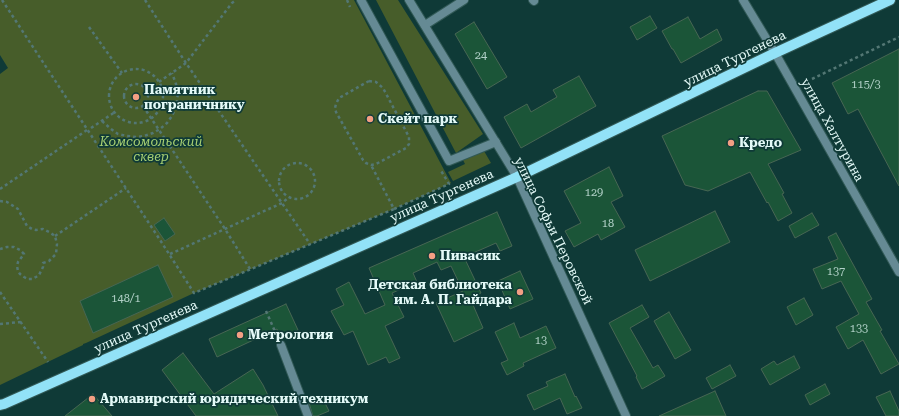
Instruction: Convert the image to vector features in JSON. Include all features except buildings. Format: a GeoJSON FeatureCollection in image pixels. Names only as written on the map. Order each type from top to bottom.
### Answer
{"type":"FeatureCollection","features":[{"type":"Feature","properties":{"kind":"main road","name":"улица Тургенева"},"geometry":{"type":"LineString","coordinates":[[0,405],[517,177],[890,0]]}},
{"type":"Feature","properties":{"kind":"street"},"geometry":{"type":"LineString","coordinates":[[361,0],[449,161],[496,142]]}},
{"type":"Feature","properties":{"kind":"street","name":"улица Софьи Перовской"},"geometry":{"type":"LineString","coordinates":[[409,0],[517,177],[626,416]]}},
{"type":"Feature","properties":{"kind":"street"},"geometry":{"type":"LineString","coordinates":[[425,25],[464,0]]}},
{"type":"Feature","properties":{"kind":"street","name":"улица Халтурина"},"geometry":{"type":"LineString","coordinates":[[743,0],[776,54],[899,272]]}},
{"type":"Feature","properties":{"kind":"street"},"geometry":{"type":"LineString","coordinates":[[281,345],[308,416]]}},
{"type":"Feature","properties":{"kind":"path"},"geometry":{"type":"LineString","coordinates":[[2,0],[170,254],[194,293],[394,209],[449,184],[440,168]]}},
{"type":"Feature","properties":{"kind":"path"},"geometry":{"type":"LineString","coordinates":[[145,0],[186,63],[310,244]]}},
{"type":"Feature","properties":{"kind":"path"},"geometry":{"type":"LineString","coordinates":[[159,82],[186,63],[232,3],[236,0]]}},
{"type":"Feature","properties":{"kind":"path"},"geometry":{"type":"LineString","coordinates":[[347,0],[350,7]]}},
{"type":"Feature","properties":{"kind":"path"},"geometry":{"type":"LineString","coordinates":[[89,27],[122,74]]}},
{"type":"Feature","properties":{"kind":"path"},"geometry":{"type":"LineString","coordinates":[[812,79],[899,37]]}},
{"type":"Feature","properties":{"kind":"path"},"geometry":{"type":"LineString","coordinates":[[138,69],[146,71],[154,76],[159,82],[163,99],[155,115],[151,118],[139,123],[130,122],[122,119],[115,112],[111,104],[111,87],[115,79],[122,74],[130,70],[138,69]]}},
{"type":"Feature","properties":{"kind":"path"},"geometry":{"type":"LineString","coordinates":[[102,121],[118,134],[127,136],[144,136],[159,130],[172,116],[177,101],[178,92],[172,74]]}},
{"type":"Feature","properties":{"kind":"path"},"geometry":{"type":"LineString","coordinates":[[370,165],[376,164],[406,148],[410,142],[409,137],[383,88],[380,84],[372,81],[369,81],[339,98],[335,108],[366,164],[370,165],[394,209]]}},
{"type":"Feature","properties":{"kind":"path"},"geometry":{"type":"LineString","coordinates":[[136,85],[141,86],[147,91],[148,97],[143,106],[135,108],[127,104],[125,94],[129,87],[136,85]]}},
{"type":"Feature","properties":{"kind":"path"},"geometry":{"type":"LineString","coordinates":[[143,106],[250,269]]}},
{"type":"Feature","properties":{"kind":"path"},"geometry":{"type":"LineString","coordinates":[[91,128],[115,112]]}},
{"type":"Feature","properties":{"kind":"path"},"geometry":{"type":"LineString","coordinates":[[0,190],[87,130]]}},
{"type":"Feature","properties":{"kind":"path"},"geometry":{"type":"LineString","coordinates":[[297,163],[303,164],[313,172],[315,184],[310,195],[299,200],[293,200],[283,194],[278,184],[278,177],[285,167],[297,163]]}},
{"type":"Feature","properties":{"kind":"path"},"geometry":{"type":"LineString","coordinates":[[54,236],[126,188]]}},
{"type":"Feature","properties":{"kind":"path"},"geometry":{"type":"LineString","coordinates":[[278,197],[283,194]]}},
{"type":"Feature","properties":{"kind":"path"},"geometry":{"type":"LineString","coordinates":[[170,254],[282,203],[288,198]]}},
{"type":"Feature","properties":{"kind":"path"},"geometry":{"type":"LineString","coordinates":[[0,201],[7,202],[18,209],[27,226],[32,229],[43,229],[49,232],[54,236],[57,244],[56,254],[49,261],[43,263],[43,267],[39,275],[32,279],[24,277],[18,270],[18,262],[24,254],[20,250],[14,247],[0,249]]}},
{"type":"Feature","properties":{"kind":"path"},"geometry":{"type":"LineString","coordinates":[[0,292],[48,362]]}},
{"type":"Feature","properties":{"kind":"path"},"geometry":{"type":"LineString","coordinates":[[266,311],[281,345]]}},
{"type":"Feature","properties":{"kind":"path"},"geometry":{"type":"LineString","coordinates":[[0,324],[21,322]]}},
{"type":"Feature","properties":{"kind":"green space","name":"Комсомольский сквер"},"geometry":{"type":"Polygon","coordinates":[[[0,0],[354,0],[451,183],[394,209],[194,293],[83,344],[0,385],[0,74],[8,68],[0,55],[0,0]]]}},
{"type":"Feature","properties":{"kind":"green space"},"geometry":{"type":"Polygon","coordinates":[[[376,0],[398,0],[483,134],[456,153],[376,0]]]}},
{"type":"Feature","properties":{"kind":"green space"},"geometry":{"type":"Polygon","coordinates":[[[484,151],[491,163],[453,181],[448,172],[465,164],[463,160],[484,151]]]}},
{"type":"Feature","properties":{"kind":"place","name":"Памятник пограничнику"},"geometry":{"type":"Point","coordinates":[136,97]}},
{"type":"Feature","properties":{"kind":"place","name":"Скейт парк"},"geometry":{"type":"Point","coordinates":[370,119]}},
{"type":"Feature","properties":{"kind":"place","name":"Кредо"},"geometry":{"type":"Point","coordinates":[731,143]}},
{"type":"Feature","properties":{"kind":"place","name":"Пивасик"},"geometry":{"type":"Point","coordinates":[432,256]}},
{"type":"Feature","properties":{"kind":"place","name":"Детская библиотека им. А. П. Гайдара"},"geometry":{"type":"Point","coordinates":[520,292]}},
{"type":"Feature","properties":{"kind":"place","name":"Метрология"},"geometry":{"type":"Point","coordinates":[240,335]}},
{"type":"Feature","properties":{"kind":"place","name":"Армавирский юридический техникум"},"geometry":{"type":"Point","coordinates":[92,399]}}]}
